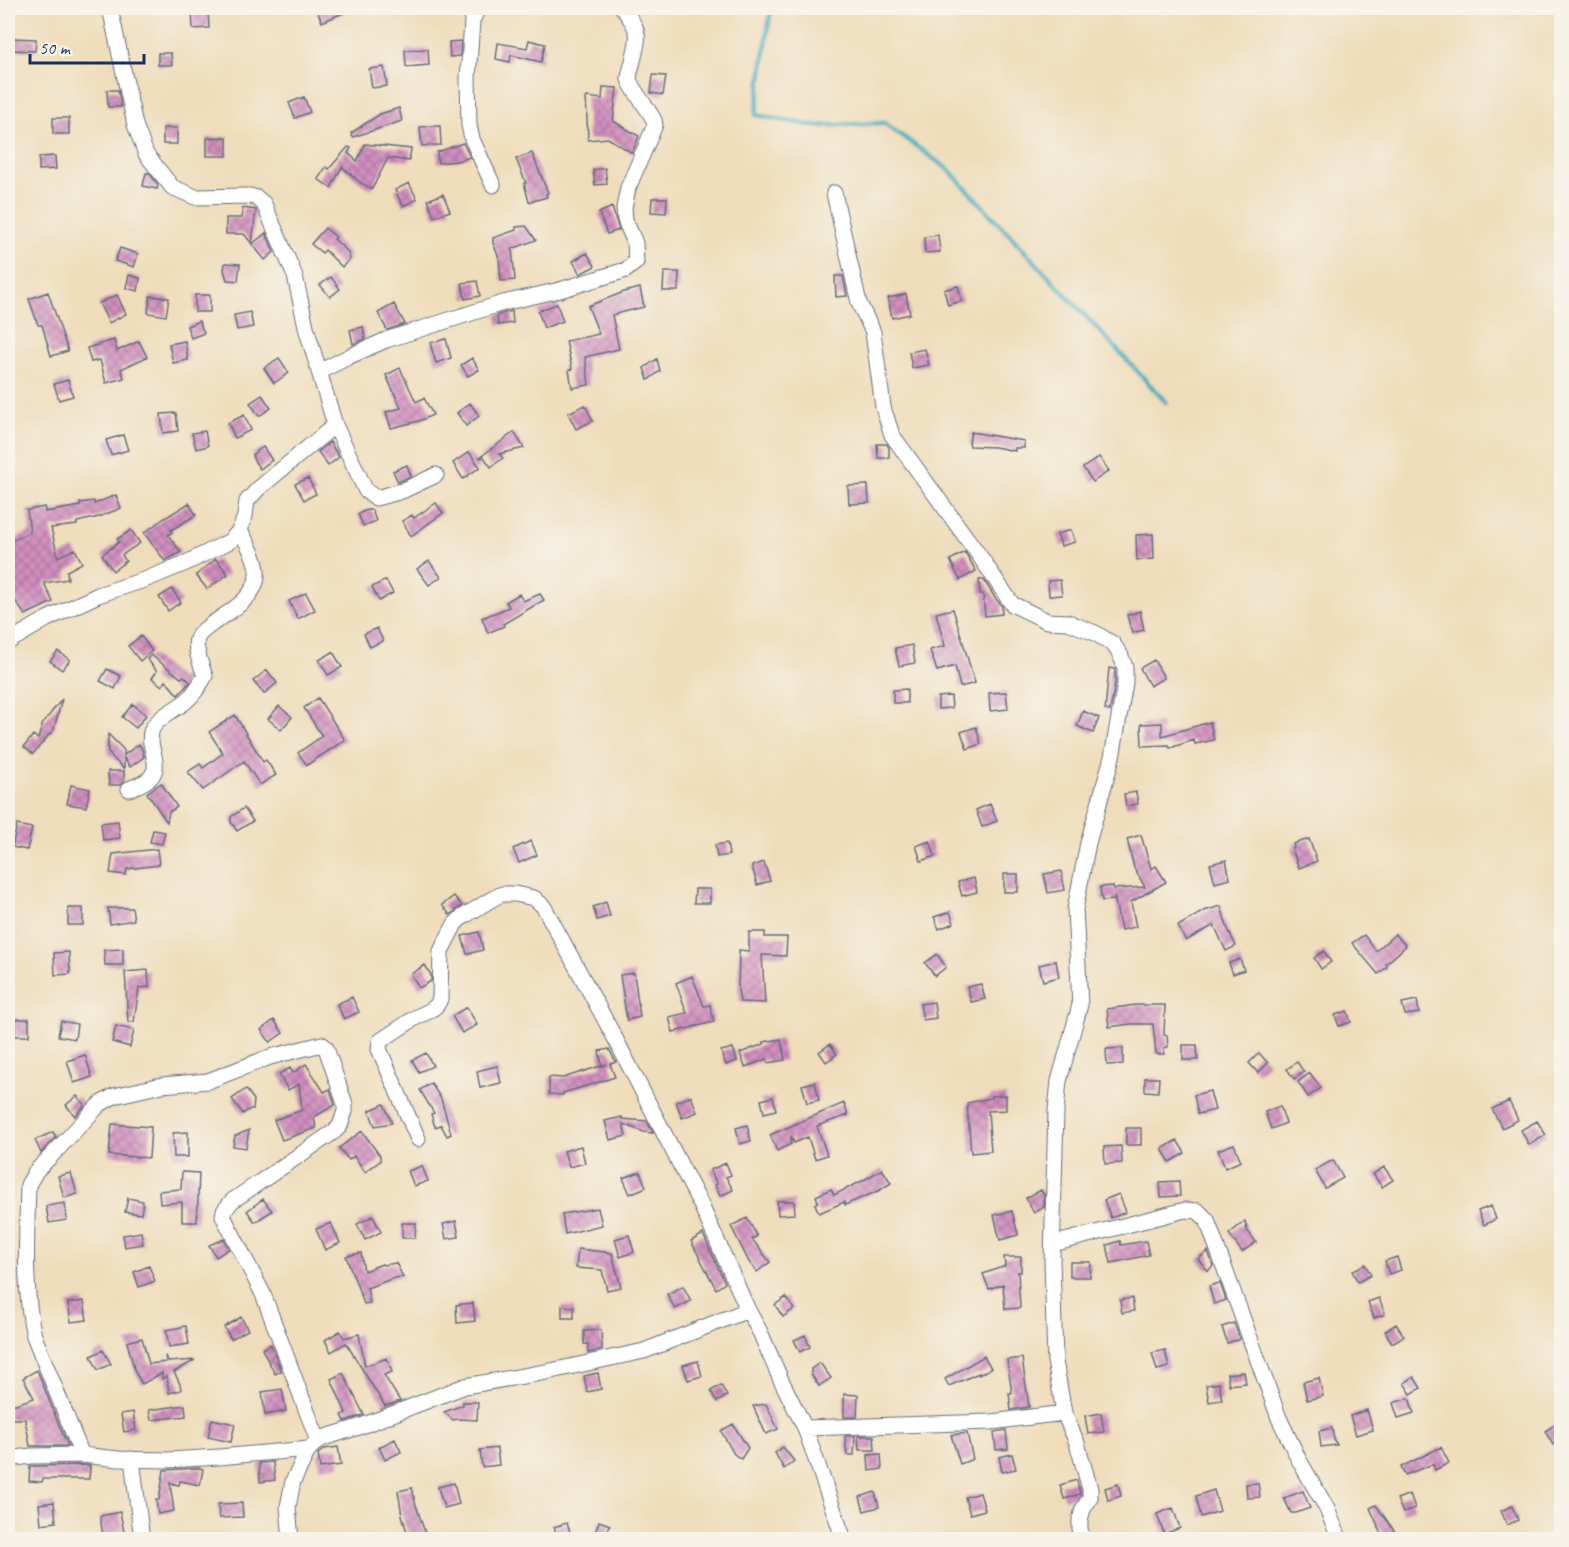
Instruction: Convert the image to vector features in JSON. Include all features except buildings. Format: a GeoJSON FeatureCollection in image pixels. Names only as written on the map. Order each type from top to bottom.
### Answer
{"type":"FeatureCollection","features":[{"type":"Feature","properties":{"kind":"street"},"geometry":{"type":"LineString","coordinates":[[110,8],[135,125],[146,154],[172,187],[195,197],[250,196],[264,204],[295,276],[307,331],[335,425],[366,491],[376,498],[402,492],[436,475]]}},
{"type":"Feature","properties":{"kind":"street"},"geometry":{"type":"LineString","coordinates":[[478,8],[472,21],[471,32],[468,78],[469,124],[472,139],[493,185]]}},
{"type":"Feature","properties":{"kind":"street"},"geometry":{"type":"LineString","coordinates":[[319,372],[386,340],[503,303],[560,290],[626,270],[636,262],[635,243],[625,220],[624,208],[628,188],[655,125],[629,78],[638,31],[623,8]]}},
{"type":"Feature","properties":{"kind":"street"},"geometry":{"type":"LineString","coordinates":[[834,193],[859,303],[873,332],[883,407],[892,435],[1012,604],[1047,621],[1068,622],[1095,633],[1113,644],[1125,667],[1125,682],[1112,757],[1088,843],[1075,909],[1080,1005],[1059,1081],[1056,1110],[1053,1244],[1055,1361],[1064,1413],[1077,1443],[1090,1489],[1090,1498],[1083,1509],[1080,1520],[1083,1539]]}},
{"type":"Feature","properties":{"kind":"street"},"geometry":{"type":"LineString","coordinates":[[8,642],[47,619],[98,595],[147,579],[230,541],[240,530],[247,501],[258,489],[335,425]]}},
{"type":"Feature","properties":{"kind":"street"},"geometry":{"type":"LineString","coordinates":[[129,789],[149,779],[155,771],[155,757],[150,744],[153,728],[198,690],[205,676],[196,645],[197,638],[201,632],[237,607],[255,585],[258,572],[252,552],[240,530]]}},
{"type":"Feature","properties":{"kind":"street"},"geometry":{"type":"LineString","coordinates":[[418,1139],[379,1049],[379,1043],[437,1005],[440,999],[441,951],[455,924],[461,918],[502,894],[534,898],[544,907],[701,1205],[805,1428],[844,1539]]}},
{"type":"Feature","properties":{"kind":"street"},"geometry":{"type":"LineString","coordinates":[[82,1455],[34,1336],[31,1321],[26,1265],[28,1185],[31,1178],[100,1104],[114,1096],[162,1085],[208,1081],[270,1057],[322,1044],[326,1048],[345,1104],[340,1126],[232,1202],[224,1211],[223,1216],[263,1294],[313,1445],[293,1481],[288,1507],[291,1539]]}},
{"type":"Feature","properties":{"kind":"street"},"geometry":{"type":"LineString","coordinates":[[1053,1244],[1185,1210],[1198,1211],[1207,1220],[1279,1418],[1299,1460],[1326,1507],[1340,1539]]}},
{"type":"Feature","properties":{"kind":"street"},"geometry":{"type":"LineString","coordinates":[[8,1459],[82,1455],[168,1460],[219,1457],[313,1445],[326,1437],[359,1427],[465,1386],[546,1372],[644,1351],[748,1310]]}},
{"type":"Feature","properties":{"kind":"street"},"geometry":{"type":"LineString","coordinates":[[805,1428],[991,1422],[1064,1413]]}},
{"type":"Feature","properties":{"kind":"street"},"geometry":{"type":"LineString","coordinates":[[132,1459],[142,1539]]}},
{"type":"Feature","properties":{"kind":"waterway"},"geometry":{"type":"LineString","coordinates":[[771,8],[756,115],[815,126],[884,123],[949,170],[1166,402]]}}]}
